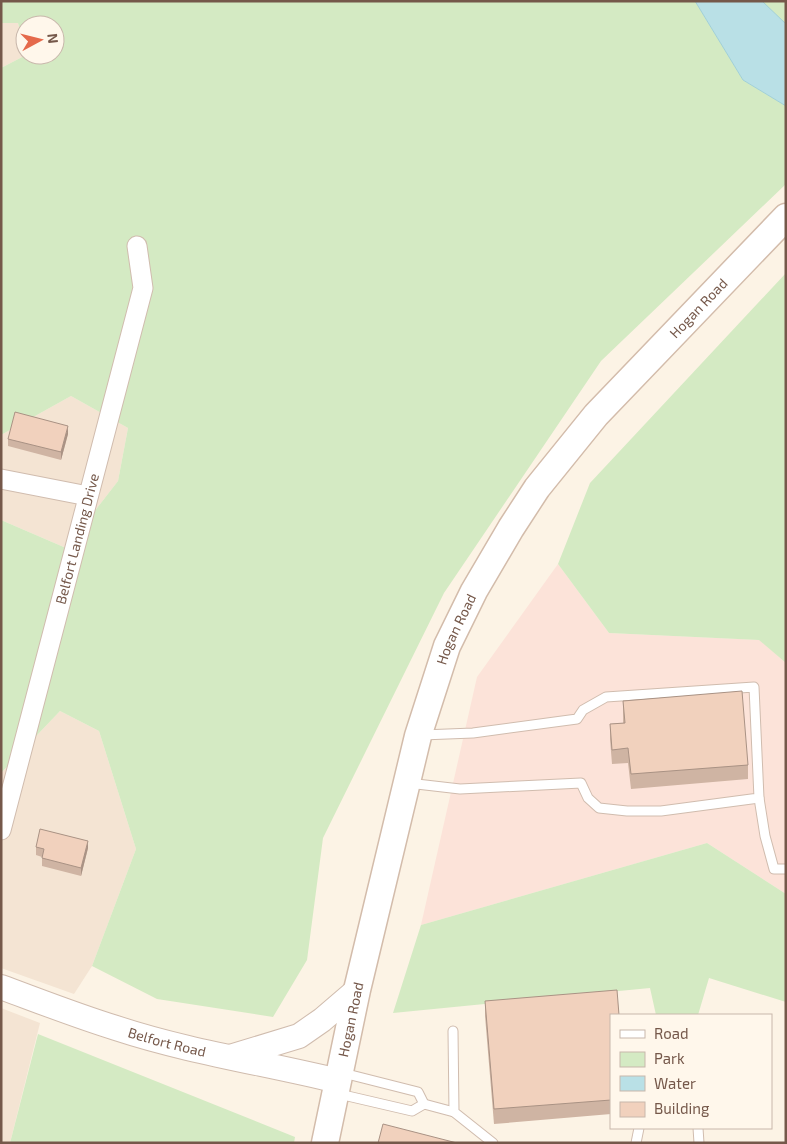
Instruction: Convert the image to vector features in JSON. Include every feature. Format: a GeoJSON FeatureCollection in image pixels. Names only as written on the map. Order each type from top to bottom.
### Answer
{"type":"FeatureCollection","features":[{"type":"Feature","properties":{"kind":"main road","name":"Hogan Road"},"geometry":{"type":"LineString","coordinates":[[325,1143],[357,990],[418,736],[447,646],[479,583],[537,488],[596,415],[786,217]]}},
{"type":"Feature","properties":{"kind":"street","name":"Belfort Landing Drive"},"geometry":{"type":"LineString","coordinates":[[1,830],[143,288],[137,246]]}},
{"type":"Feature","properties":{"kind":"street"},"geometry":{"type":"LineString","coordinates":[[1,479],[88,496]]}},
{"type":"Feature","properties":{"kind":"street","name":"Belfort Road"},"geometry":{"type":"LineString","coordinates":[[1,987],[117,1029],[228,1058],[301,1072],[338,1082]]}},
{"type":"Feature","properties":{"kind":"street"},"geometry":{"type":"LineString","coordinates":[[228,1058],[299,1036],[322,1020],[357,990]]}},
{"type":"Feature","properties":{"kind":"lane"},"geometry":{"type":"LineString","coordinates":[[418,736],[473,733],[576,720],[583,710],[606,697],[754,687],[759,798],[765,836],[774,869],[786,869]]}},
{"type":"Feature","properties":{"kind":"lane"},"geometry":{"type":"LineString","coordinates":[[408,783],[460,789],[581,783],[588,798],[600,808],[627,811],[661,811],[759,798]]}},
{"type":"Feature","properties":{"kind":"lane"},"geometry":{"type":"LineString","coordinates":[[453,1031],[454,1112]]}},
{"type":"Feature","properties":{"kind":"lane"},"geometry":{"type":"LineString","coordinates":[[338,1082],[412,1111],[424,1104],[454,1112],[493,1143]]}},
{"type":"Feature","properties":{"kind":"lane"},"geometry":{"type":"LineString","coordinates":[[338,1082],[418,1092],[424,1104]]}},
{"type":"Feature","properties":{"kind":"lane"},"geometry":{"type":"LineString","coordinates":[[636,1143],[639,1129]]}},
{"type":"Feature","properties":{"kind":"lane"},"geometry":{"type":"LineString","coordinates":[[698,1129],[699,1143]]}},
{"type":"Feature","properties":{"kind":"shaded area"},"geometry":{"type":"Polygon","coordinates":[[[1,23],[15,23],[15,61],[1,68],[1,23]]]}},
{"type":"Feature","properties":{"kind":"shaded area"},"geometry":{"type":"Polygon","coordinates":[[[71,396],[128,428],[118,481],[66,548],[1,520],[1,435],[71,396]]]}},
{"type":"Feature","properties":{"kind":"shaded area"},"geometry":{"type":"Polygon","coordinates":[[[558,564],[609,633],[760,640],[786,663],[786,894],[707,843],[421,925],[477,677],[558,564]]]}},
{"type":"Feature","properties":{"kind":"shaded area"},"geometry":{"type":"Polygon","coordinates":[[[60,711],[99,731],[136,849],[92,966],[74,994],[1,968],[1,773],[60,711]]]}},
{"type":"Feature","properties":{"kind":"shaded area"},"geometry":{"type":"Polygon","coordinates":[[[1,1008],[40,1023],[10,1143],[1,1143],[1,1008]]]}},
{"type":"Feature","properties":{"kind":"green space"},"geometry":{"type":"Polygon","coordinates":[[[1,1],[695,1],[743,80],[786,106],[786,184],[601,361],[444,593],[323,838],[307,960],[273,1017],[157,999],[92,966],[136,849],[99,731],[60,711],[1,773],[1,520],[66,548],[118,481],[128,428],[71,396],[1,435],[1,68],[15,61],[15,65],[65,65],[65,15],[15,15],[15,23],[1,23],[1,1]]]}},
{"type":"Feature","properties":{"kind":"green space"},"geometry":{"type":"Polygon","coordinates":[[[762,1],[786,1],[786,24],[764,4],[762,1]]]}},
{"type":"Feature","properties":{"kind":"green space"},"geometry":{"type":"Polygon","coordinates":[[[786,273],[786,663],[759,640],[609,633],[558,564],[590,483],[786,273]]]}},
{"type":"Feature","properties":{"kind":"green space"},"geometry":{"type":"Polygon","coordinates":[[[707,843],[786,894],[786,1002],[709,978],[698,1014],[656,1014],[650,988],[393,1013],[421,925],[707,843]]]}},
{"type":"Feature","properties":{"kind":"green space"},"geometry":{"type":"Polygon","coordinates":[[[38,1034],[295,1137],[294,1143],[10,1143],[38,1034]]]}},
{"type":"Feature","properties":{"kind":"water"},"geometry":{"type":"Polygon","coordinates":[[[695,1],[762,1],[786,24],[786,106],[743,80],[695,1]]]}},
{"type":"Feature","properties":{"kind":"building"},"geometry":{"type":"Polygon","coordinates":[[[15,412],[68,426],[61,452],[8,439],[15,412]]]}},
{"type":"Feature","properties":{"kind":"building"},"geometry":{"type":"Polygon","coordinates":[[[742,691],[748,765],[631,774],[628,748],[612,750],[610,724],[625,723],[623,701],[742,691]]]}},
{"type":"Feature","properties":{"kind":"building"},"geometry":{"type":"Polygon","coordinates":[[[40,829],[88,841],[81,868],[42,858],[44,849],[36,847],[40,829]]]}},
{"type":"Feature","properties":{"kind":"building"},"geometry":{"type":"Polygon","coordinates":[[[617,990],[619,1014],[610,1014],[610,1100],[494,1109],[485,1001],[617,990]]]}},
{"type":"Feature","properties":{"kind":"building"},"geometry":{"type":"Polygon","coordinates":[[[383,1124],[457,1143],[378,1143],[383,1124]]]}}]}
